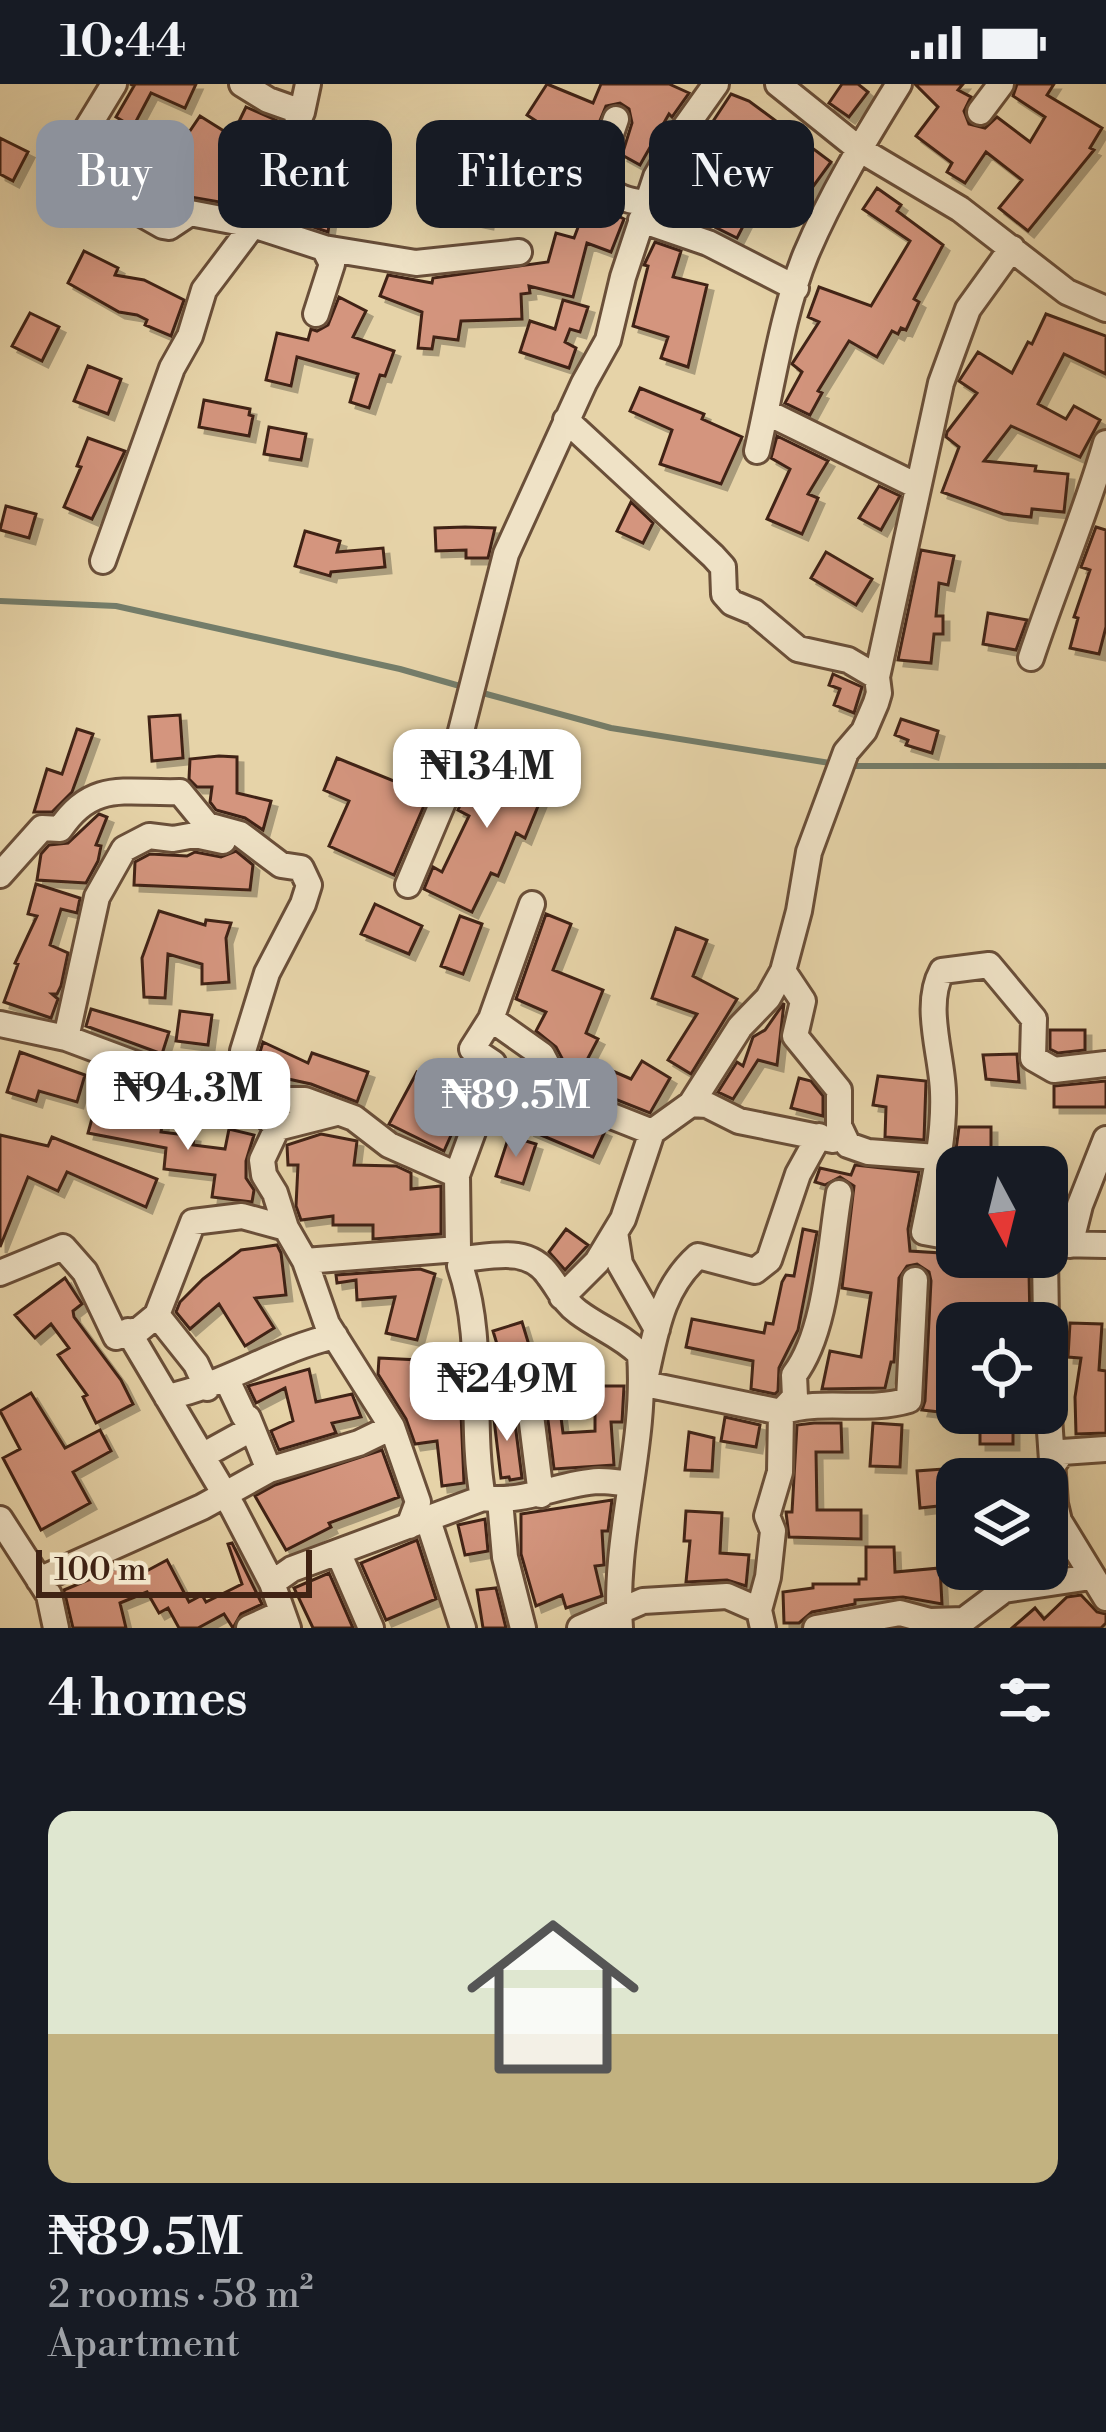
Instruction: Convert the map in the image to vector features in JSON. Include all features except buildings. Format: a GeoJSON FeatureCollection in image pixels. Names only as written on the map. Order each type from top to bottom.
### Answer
{"type":"FeatureCollection","features":[{"type":"Feature","properties":{"kind":"street"},"geometry":{"type":"LineString","coordinates":[[114,84],[86,130],[71,177],[163,226],[190,213],[218,218]]}},
{"type":"Feature","properties":{"kind":"street"},"geometry":{"type":"LineString","coordinates":[[242,84],[302,112]]}},
{"type":"Feature","properties":{"kind":"street"},"geometry":{"type":"LineString","coordinates":[[299,120],[308,84]]}},
{"type":"Feature","properties":{"kind":"street"},"geometry":{"type":"LineString","coordinates":[[408,885],[443,802],[506,554],[608,340],[656,177],[716,84]]}},
{"type":"Feature","properties":{"kind":"street"},"geometry":{"type":"LineString","coordinates":[[778,84],[859,148],[960,209],[1067,292],[1106,309]]}},
{"type":"Feature","properties":{"kind":"street"},"geometry":{"type":"LineString","coordinates":[[757,451],[805,257],[859,148],[899,84]]}},
{"type":"Feature","properties":{"kind":"street"},"geometry":{"type":"LineString","coordinates":[[980,112],[1001,84]]}},
{"type":"Feature","properties":{"kind":"street"},"geometry":{"type":"LineString","coordinates":[[616,119],[601,162],[601,175],[610,190],[796,288]]}},
{"type":"Feature","properties":{"kind":"street"},"geometry":{"type":"LineString","coordinates":[[103,561],[204,290],[251,228]]}},
{"type":"Feature","properties":{"kind":"street"},"geometry":{"type":"LineString","coordinates":[[262,228],[324,248],[416,262],[519,252]]}},
{"type":"Feature","properties":{"kind":"street"},"geometry":{"type":"LineString","coordinates":[[316,314],[332,264],[324,248]]}},
{"type":"Feature","properties":{"kind":"street"},"geometry":{"type":"LineString","coordinates":[[562,1297],[597,1262],[615,1232],[652,1132],[691,1104],[783,971],[809,852],[846,752],[864,731],[880,693],[877,676],[941,383],[968,309],[1012,248]]}},
{"type":"Feature","properties":{"kind":"street"},"geometry":{"type":"LineString","coordinates":[[766,412],[917,486]]}},
{"type":"Feature","properties":{"kind":"street"},"geometry":{"type":"LineString","coordinates":[[566,420],[723,567],[724,594],[732,603],[754,612],[798,649],[848,660],[877,676]]}},
{"type":"Feature","properties":{"kind":"street"},"geometry":{"type":"LineString","coordinates":[[1031,658],[1061,568],[1094,521],[1094,492],[1106,443]]}},
{"type":"Feature","properties":{"kind":"street"},"geometry":{"type":"LineString","coordinates":[[0,875],[42,829],[60,829],[88,797],[133,790],[180,791],[207,825],[241,834],[281,865],[301,868],[309,885],[267,973],[243,1052],[248,1077],[280,1100],[305,1100],[354,1118],[389,1144],[457,1175]]}},
{"type":"Feature","properties":{"kind":"street"},"geometry":{"type":"LineString","coordinates":[[67,1038],[97,897],[124,849],[149,836],[196,835],[244,842],[261,850]]}},
{"type":"Feature","properties":{"kind":"street"},"geometry":{"type":"LineString","coordinates":[[523,1628],[492,1499],[476,1460],[476,1354],[468,1289],[460,1266],[457,1175],[493,1077],[493,1063],[472,1048],[491,1018],[532,904]]}},
{"type":"Feature","properties":{"kind":"street"},"geometry":{"type":"LineString","coordinates":[[938,1146],[944,1094],[935,1018],[942,971],[989,965],[1034,1019],[1033,1058],[1054,1070],[1106,1064]]}},
{"type":"Feature","properties":{"kind":"street"},"geometry":{"type":"LineString","coordinates":[[783,971],[803,1001],[795,1036],[839,1090],[839,1126],[848,1145]]}},
{"type":"Feature","properties":{"kind":"street"},"geometry":{"type":"LineString","coordinates":[[491,1018],[542,1055],[556,1084],[576,1102],[652,1132]]}},
{"type":"Feature","properties":{"kind":"street"},"geometry":{"type":"LineString","coordinates":[[0,1024],[67,1038],[149,1069],[232,1090],[260,1109],[277,1129]]}},
{"type":"Feature","properties":{"kind":"street"},"geometry":{"type":"LineString","coordinates":[[691,1104],[868,1152],[936,1157]]}},
{"type":"Feature","properties":{"kind":"street"},"geometry":{"type":"LineString","coordinates":[[338,1113],[277,1129],[262,1160],[286,1228],[305,1261],[319,1308],[392,1426],[418,1502],[419,1523],[463,1628]]}},
{"type":"Feature","properties":{"kind":"street"},"geometry":{"type":"LineString","coordinates":[[603,1624],[661,1310],[679,1273],[698,1256],[755,1271],[769,1260],[798,1174],[819,1136]]}},
{"type":"Feature","properties":{"kind":"street"},"geometry":{"type":"LineString","coordinates":[[1068,1227],[1106,1139]]}},
{"type":"Feature","properties":{"kind":"street"},"geometry":{"type":"LineString","coordinates":[[936,1163],[924,1232],[936,1234]]}},
{"type":"Feature","properties":{"kind":"street"},"geometry":{"type":"LineString","coordinates":[[603,1624],[643,1601],[683,1597],[727,1596],[761,1619],[772,1531],[767,1516],[780,1472],[781,1412],[795,1397],[794,1375],[815,1331],[839,1193]]}},
{"type":"Feature","properties":{"kind":"street"},"geometry":{"type":"LineString","coordinates":[[0,1273],[63,1246],[85,1271],[116,1336],[140,1329],[158,1315],[193,1222],[242,1216],[286,1228]]}},
{"type":"Feature","properties":{"kind":"street"},"geometry":{"type":"LineString","coordinates":[[615,1232],[620,1264],[657,1329]]}},
{"type":"Feature","properties":{"kind":"street"},"geometry":{"type":"LineString","coordinates":[[1068,1244],[1106,1245]]}},
{"type":"Feature","properties":{"kind":"street"},"geometry":{"type":"LineString","coordinates":[[305,1261],[461,1254],[530,1258],[547,1271],[562,1297],[578,1312],[623,1337],[640,1354],[644,1388]]}},
{"type":"Feature","properties":{"kind":"street"},"geometry":{"type":"LineString","coordinates":[[1045,1278],[1054,1458]]}},
{"type":"Feature","properties":{"kind":"street"},"geometry":{"type":"LineString","coordinates":[[644,1388],[781,1412],[800,1406],[887,1406],[909,1400],[915,1280]]}},
{"type":"Feature","properties":{"kind":"street"},"geometry":{"type":"LineString","coordinates":[[158,1315],[251,1430],[268,1470]]}},
{"type":"Feature","properties":{"kind":"street"},"geometry":{"type":"LineString","coordinates":[[128,1330],[272,1583],[284,1621],[249,1628]]}},
{"type":"Feature","properties":{"kind":"street"},"geometry":{"type":"LineString","coordinates":[[167,1397],[216,1383],[238,1370],[259,1367],[268,1358],[304,1343],[335,1336]]}},
{"type":"Feature","properties":{"kind":"street"},"geometry":{"type":"LineString","coordinates":[[529,1399],[541,1495]]}},
{"type":"Feature","properties":{"kind":"street"},"geometry":{"type":"LineString","coordinates":[[39,1580],[268,1470],[358,1443],[392,1426]]}},
{"type":"Feature","properties":{"kind":"street"},"geometry":{"type":"LineString","coordinates":[[202,1456],[251,1430]]}},
{"type":"Feature","properties":{"kind":"street"},"geometry":{"type":"LineString","coordinates":[[1057,1458],[1062,1452],[1106,1449]]}},
{"type":"Feature","properties":{"kind":"street"},"geometry":{"type":"LineString","coordinates":[[272,1583],[292,1569],[492,1499],[541,1495],[600,1481],[629,1483]]}},
{"type":"Feature","properties":{"kind":"street"},"geometry":{"type":"LineString","coordinates":[[2,1526],[49,1595],[56,1628]]}},
{"type":"Feature","properties":{"kind":"street"},"geometry":{"type":"LineString","coordinates":[[816,1628],[900,1613],[932,1624],[964,1620],[1004,1590],[1098,1588],[1068,1536]]}},
{"type":"Feature","properties":{"kind":"street"},"geometry":{"type":"LineString","coordinates":[[338,1552],[371,1628]]}},
{"type":"Feature","properties":{"kind":"waterway"},"geometry":{"type":"LineString","coordinates":[[0,601],[116,606],[467,688]]}},
{"type":"Feature","properties":{"kind":"waterway"},"geometry":{"type":"LineString","coordinates":[[479,692],[611,728],[836,764]]}},
{"type":"Feature","properties":{"kind":"waterway"},"geometry":{"type":"LineString","coordinates":[[849,766],[1106,766]]}}]}
